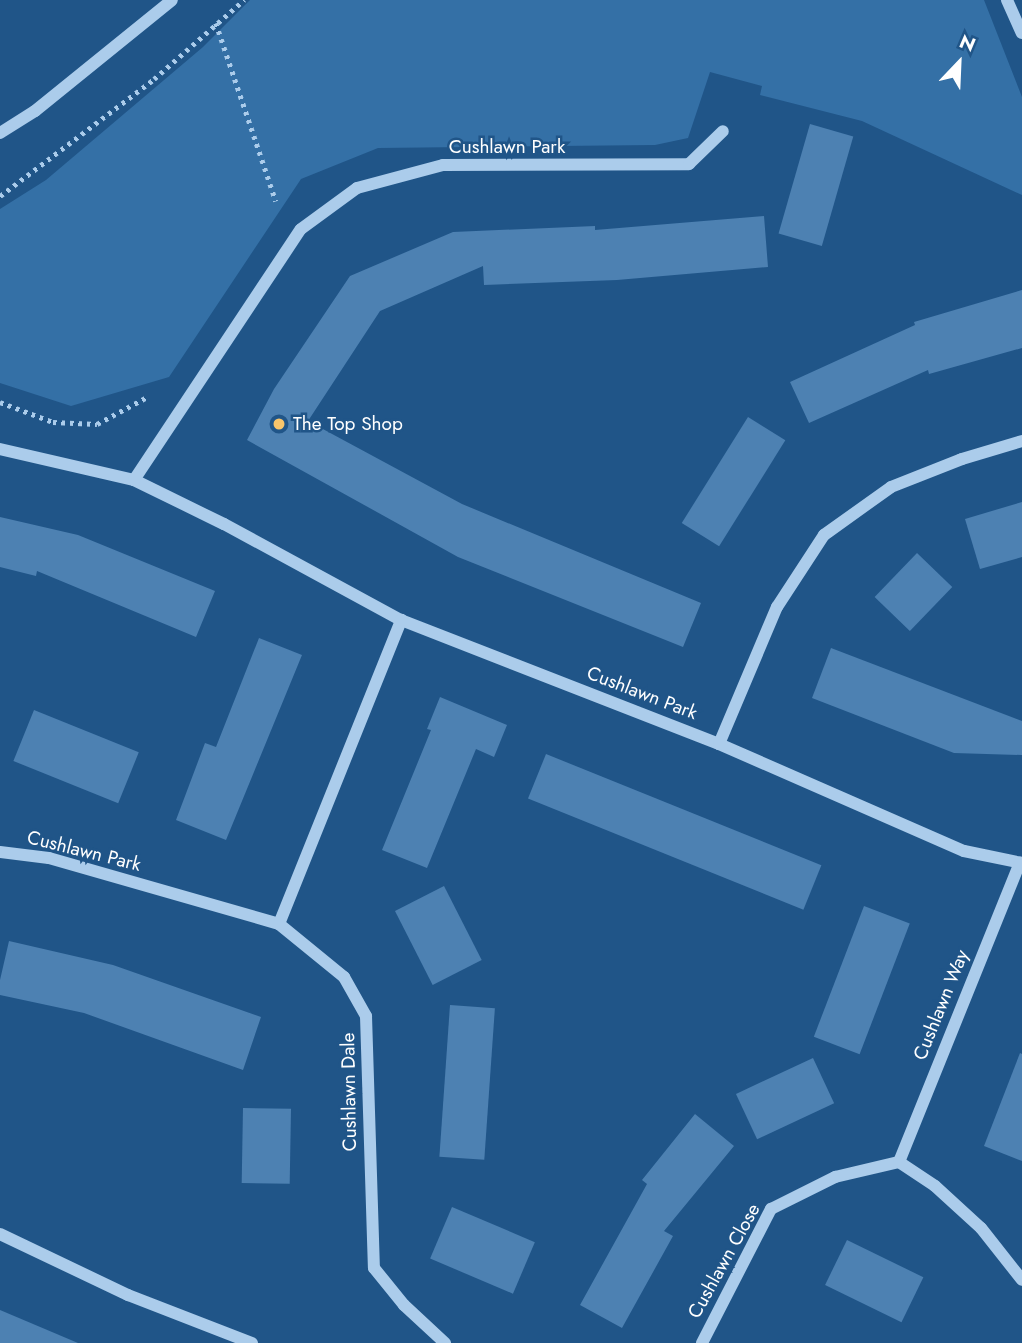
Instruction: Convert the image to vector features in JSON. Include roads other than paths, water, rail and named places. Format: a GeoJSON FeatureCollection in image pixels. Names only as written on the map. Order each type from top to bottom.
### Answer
{"type":"FeatureCollection","features":[{"type":"Feature","properties":{"kind":"street"},"geometry":{"type":"LineString","coordinates":[[0,133],[35,111],[173,0]]}},
{"type":"Feature","properties":{"kind":"street"},"geometry":{"type":"LineString","coordinates":[[1007,0],[1022,33]]}},
{"type":"Feature","properties":{"kind":"street","name":"Cushlawn Park"},"geometry":{"type":"LineString","coordinates":[[134,480],[301,229],[357,188],[443,165],[689,163],[723,131]]}},
{"type":"Feature","properties":{"kind":"street"},"geometry":{"type":"LineString","coordinates":[[719,744],[776,607],[824,535],[891,487],[962,458],[1022,441]]}},
{"type":"Feature","properties":{"kind":"street","name":"Cushlawn Park"},"geometry":{"type":"LineString","coordinates":[[0,449],[134,480],[224,524],[401,620],[719,744],[964,851],[1021,863]]}},
{"type":"Feature","properties":{"kind":"street"},"geometry":{"type":"LineString","coordinates":[[279,924],[401,620]]}},
{"type":"Feature","properties":{"kind":"street","name":"Cushlawn Park"},"geometry":{"type":"LineString","coordinates":[[0,852],[49,858],[279,924]]}},
{"type":"Feature","properties":{"kind":"street","name":"Cushlawn Way"},"geometry":{"type":"LineString","coordinates":[[899,1162],[1021,863]]}},
{"type":"Feature","properties":{"kind":"street","name":"Cushlawn Dale"},"geometry":{"type":"LineString","coordinates":[[279,924],[344,977],[366,1016],[374,1268],[404,1305],[445,1343]]}},
{"type":"Feature","properties":{"kind":"street"},"geometry":{"type":"LineString","coordinates":[[899,1162],[935,1186],[972,1220],[1022,1280]]}},
{"type":"Feature","properties":{"kind":"street","name":"Cushlawn Close"},"geometry":{"type":"LineString","coordinates":[[702,1343],[771,1209],[835,1177],[899,1162]]}},
{"type":"Feature","properties":{"kind":"street"},"geometry":{"type":"LineString","coordinates":[[0,1234],[128,1295],[252,1343]]}},
{"type":"Feature","properties":{"kind":"place","name":"The Top Shop"},"geometry":{"type":"Point","coordinates":[279,424]}}]}
